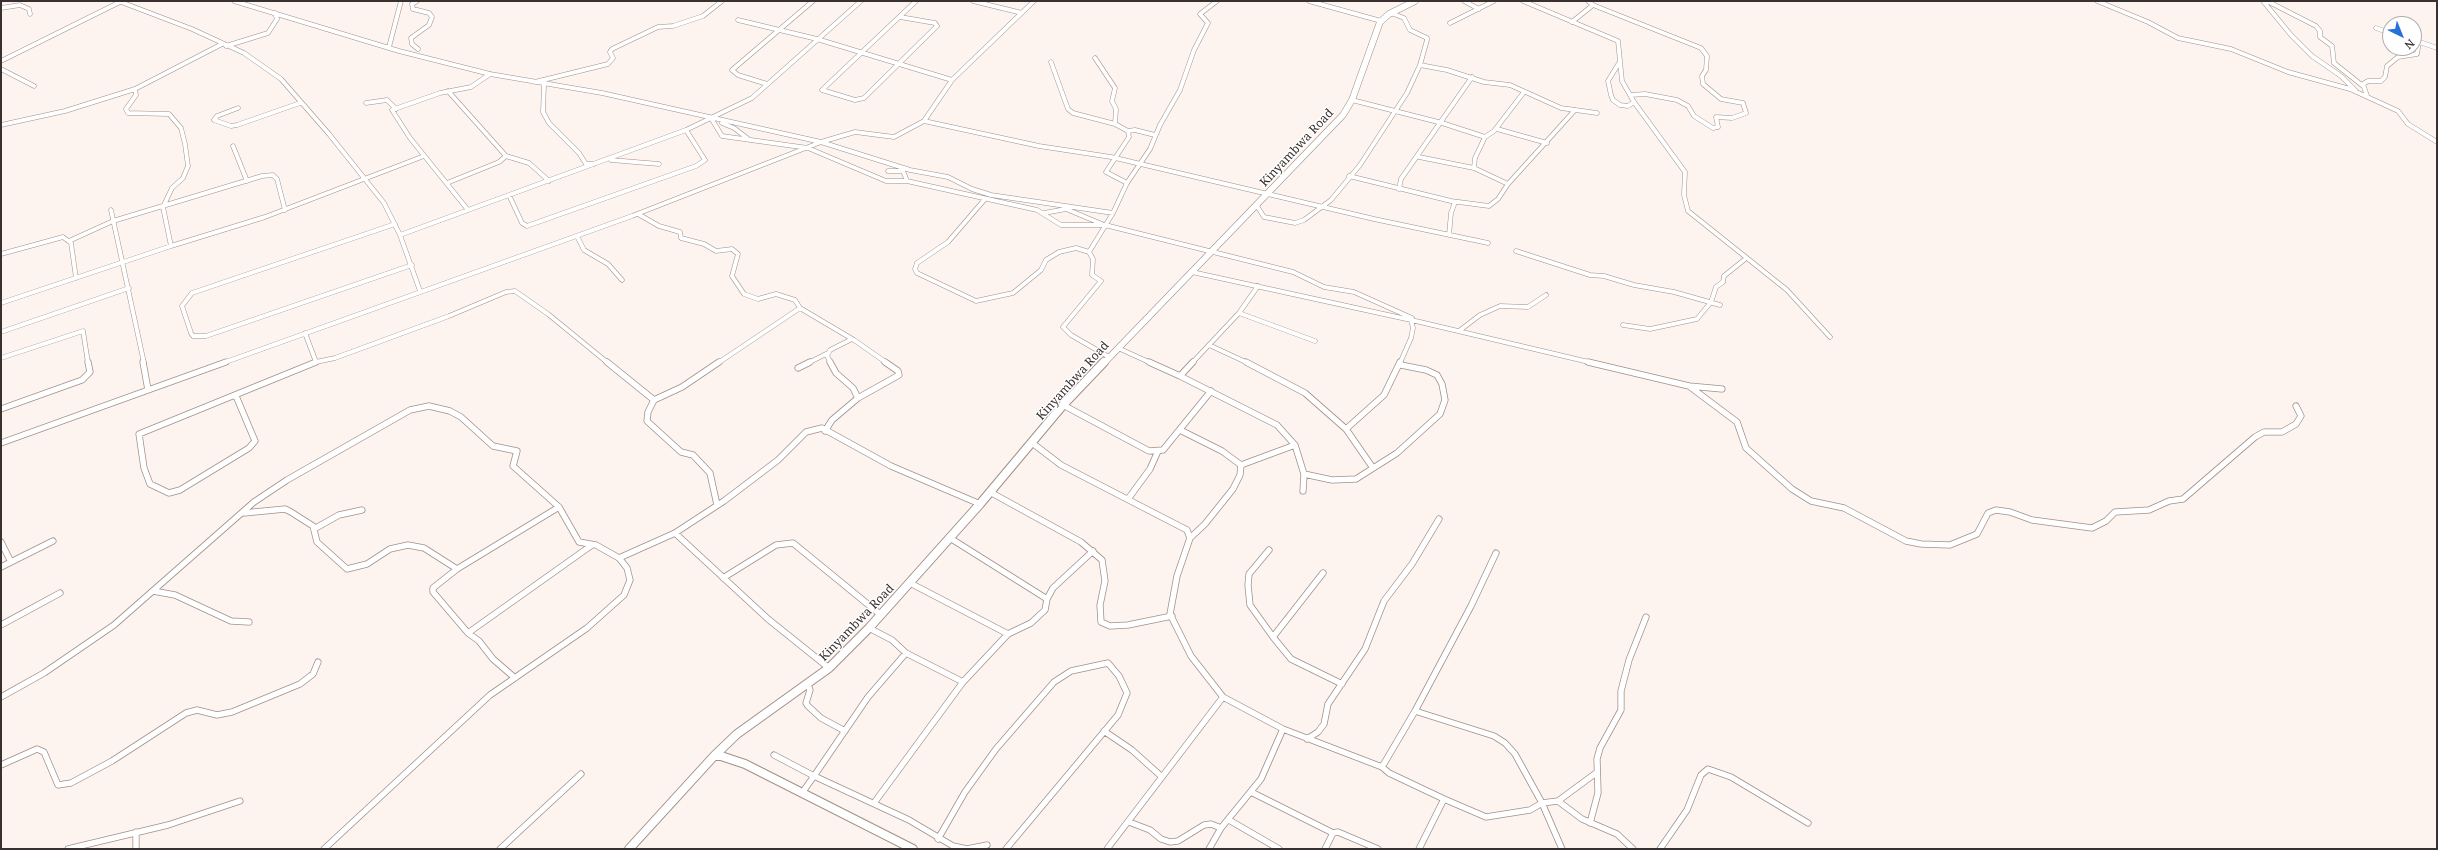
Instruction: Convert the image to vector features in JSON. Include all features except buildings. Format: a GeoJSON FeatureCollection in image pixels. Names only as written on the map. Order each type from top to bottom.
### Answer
{"type":"FeatureCollection","features":[{"type":"Feature","properties":{"kind":"street"},"geometry":{"type":"LineString","coordinates":[[234,1],[389,47],[490,74],[532,83],[602,93],[821,142],[910,170],[953,179],[972,189],[991,195],[1113,213]]}},
{"type":"Feature","properties":{"kind":"street"},"geometry":{"type":"LineString","coordinates":[[389,47],[401,1]]}},
{"type":"Feature","properties":{"kind":"street"},"geometry":{"type":"LineString","coordinates":[[417,1],[412,4],[413,9],[429,13],[432,17],[429,25],[411,38],[412,44],[418,49]]}},
{"type":"Feature","properties":{"kind":"street"},"geometry":{"type":"LineString","coordinates":[[532,83],[554,79],[608,64],[613,58],[610,52],[612,49],[658,27],[673,26],[703,16],[722,1]]}},
{"type":"Feature","properties":{"kind":"street"},"geometry":{"type":"LineString","coordinates":[[767,84],[738,76],[732,70],[813,1]]}},
{"type":"Feature","properties":{"kind":"street"},"geometry":{"type":"LineString","coordinates":[[854,1],[860,2]]}},
{"type":"Feature","properties":{"kind":"street"},"geometry":{"type":"LineString","coordinates":[[900,17],[935,23],[937,26],[864,98],[859,100],[822,90],[916,1]]}},
{"type":"Feature","properties":{"kind":"street"},"geometry":{"type":"LineString","coordinates":[[973,1],[1022,13]]}},
{"type":"Feature","properties":{"kind":"street"},"geometry":{"type":"LineString","coordinates":[[1,443],[420,291],[638,214],[821,142],[855,132],[894,137],[924,121],[952,80],[1034,1]]}},
{"type":"Feature","properties":{"kind":"street"},"geometry":{"type":"LineString","coordinates":[[1089,252],[1113,213],[1127,183],[1140,164],[1180,90],[1194,50],[1208,22],[1200,14],[1217,1]]}},
{"type":"Feature","properties":{"kind":"street"},"geometry":{"type":"LineString","coordinates":[[1309,1],[1381,21]]}},
{"type":"Feature","properties":{"kind":"street","name":"Kinyambwa Road"},"geometry":{"type":"LineString","coordinates":[[629,849],[714,756],[737,734],[808,685],[829,668],[869,628],[980,504],[1031,442],[1064,405],[1338,121],[1352,100],[1376,29],[1381,21],[1391,13],[1415,1]]}},
{"type":"Feature","properties":{"kind":"street"},"geometry":{"type":"LineString","coordinates":[[1464,1],[1479,9]]}},
{"type":"Feature","properties":{"kind":"street"},"geometry":{"type":"LineString","coordinates":[[1450,23],[1494,1]]}},
{"type":"Feature","properties":{"kind":"street"},"geometry":{"type":"LineString","coordinates":[[1523,1],[1618,41],[1622,82],[1634,102],[1685,172],[1684,194],[1688,210],[1787,290],[1830,337]]}},
{"type":"Feature","properties":{"kind":"street"},"geometry":{"type":"LineString","coordinates":[[1588,1],[1593,5],[1701,48],[1708,56],[1706,70],[1702,76],[1703,84],[1721,99],[1743,103],[1746,113],[1732,118],[1716,117],[1718,127],[1712,128],[1694,116],[1688,106],[1677,100],[1645,94],[1630,95]]}},
{"type":"Feature","properties":{"kind":"street"},"geometry":{"type":"LineString","coordinates":[[2097,1],[2148,22],[2178,38],[2231,49],[2288,72],[2333,83],[2367,96],[2398,111],[2408,124],[2437,142]]}},
{"type":"Feature","properties":{"kind":"street"},"geometry":{"type":"LineString","coordinates":[[2263,1],[2291,35],[2312,56],[2341,76],[2359,93]]}},
{"type":"Feature","properties":{"kind":"street"},"geometry":{"type":"LineString","coordinates":[[2267,1],[2316,26],[2320,31],[2320,37],[2332,46],[2334,63],[2363,86],[2367,96]]}},
{"type":"Feature","properties":{"kind":"street"},"geometry":{"type":"LineString","coordinates":[[1,61],[122,2],[184,26],[244,53],[281,79],[300,103],[329,134],[384,203],[400,235],[412,265],[420,291]]}},
{"type":"Feature","properties":{"kind":"street"},"geometry":{"type":"LineString","coordinates":[[400,235],[609,160],[686,130],[752,98],[860,2]]}},
{"type":"Feature","properties":{"kind":"street"},"geometry":{"type":"LineString","coordinates":[[1572,22],[1593,5]]}},
{"type":"Feature","properties":{"kind":"street"},"geometry":{"type":"LineString","coordinates":[[1,8],[20,6],[29,9],[30,14]]}},
{"type":"Feature","properties":{"kind":"street"},"geometry":{"type":"LineString","coordinates":[[1,125],[65,111],[135,89],[224,45],[268,33],[277,19],[275,13]]}},
{"type":"Feature","properties":{"kind":"street"},"geometry":{"type":"LineString","coordinates":[[1256,206],[1264,217],[1295,223],[1311,217],[1324,206],[1360,164],[1407,93],[1420,65],[1427,38],[1410,30],[1404,18],[1391,13]]}},
{"type":"Feature","properties":{"kind":"street"},"geometry":{"type":"LineString","coordinates":[[738,20],[817,39],[952,80]]}},
{"type":"Feature","properties":{"kind":"street"},"geometry":{"type":"LineString","coordinates":[[2376,28],[2382,30]]}},
{"type":"Feature","properties":{"kind":"street"},"geometry":{"type":"LineString","coordinates":[[2422,43],[2437,48]]}},
{"type":"Feature","properties":{"kind":"street"},"geometry":{"type":"LineString","coordinates":[[2363,86],[2368,81],[2381,81],[2384,77],[2387,66],[2398,57],[2404,56]]}},
{"type":"Feature","properties":{"kind":"street"},"geometry":{"type":"LineString","coordinates":[[1095,58],[1103,67],[1115,88],[1112,101],[1116,109],[1114,124]]}},
{"type":"Feature","properties":{"kind":"street"},"geometry":{"type":"LineString","coordinates":[[1051,62],[1068,109],[1073,113],[1114,124],[1128,131],[1135,130],[1155,135]]}},
{"type":"Feature","properties":{"kind":"street"},"geometry":{"type":"LineString","coordinates":[[1619,63],[1608,82],[1611,95],[1613,100],[1620,105],[1628,106],[1634,102]]}},
{"type":"Feature","properties":{"kind":"street"},"geometry":{"type":"LineString","coordinates":[[1420,65],[1472,77],[1484,82],[1510,85],[1561,108],[1597,113]]}},
{"type":"Feature","properties":{"kind":"street"},"geometry":{"type":"LineString","coordinates":[[1,69],[34,86]]}},
{"type":"Feature","properties":{"kind":"street"},"geometry":{"type":"LineString","coordinates":[[468,210],[424,156],[392,110],[448,91],[473,86],[490,74]]}},
{"type":"Feature","properties":{"kind":"street"},"geometry":{"type":"LineString","coordinates":[[1399,189],[1402,178],[1419,157],[1472,77]]}},
{"type":"Feature","properties":{"kind":"street"},"geometry":{"type":"LineString","coordinates":[[544,85],[543,112],[549,123],[579,153],[586,164],[599,163]]}},
{"type":"Feature","properties":{"kind":"street"},"geometry":{"type":"LineString","coordinates":[[135,89],[136,95],[126,109],[128,113],[169,114],[181,128],[185,144],[188,166],[183,178],[172,188],[163,207],[172,246]]}},
{"type":"Feature","properties":{"kind":"street"},"geometry":{"type":"LineString","coordinates":[[448,91],[506,156],[529,163],[548,181]]}},
{"type":"Feature","properties":{"kind":"street"},"geometry":{"type":"LineString","coordinates":[[1474,168],[1476,158],[1485,137],[1494,131],[1524,92]]}},
{"type":"Feature","properties":{"kind":"street"},"geometry":{"type":"LineString","coordinates":[[366,103],[387,100],[396,109]]}},
{"type":"Feature","properties":{"kind":"street"},"geometry":{"type":"LineString","coordinates":[[1352,100],[1442,123],[1485,137]]}},
{"type":"Feature","properties":{"kind":"street"},"geometry":{"type":"LineString","coordinates":[[238,108],[217,116],[214,120],[231,126],[237,125],[300,103]]}},
{"type":"Feature","properties":{"kind":"street"},"geometry":{"type":"LineString","coordinates":[[1349,176],[1455,202],[1489,206],[1498,200],[1508,184],[1547,143],[1575,110]]}},
{"type":"Feature","properties":{"kind":"street"},"geometry":{"type":"LineString","coordinates":[[711,118],[722,136],[747,138],[808,148],[886,181],[907,181],[1043,213],[1061,225],[1105,225]]}},
{"type":"Feature","properties":{"kind":"street"},"geometry":{"type":"LineString","coordinates":[[711,118],[734,128],[747,138]]}},
{"type":"Feature","properties":{"kind":"street"},"geometry":{"type":"LineString","coordinates":[[924,121],[1039,146],[1115,158],[1488,243]]}},
{"type":"Feature","properties":{"kind":"street"},"geometry":{"type":"LineString","coordinates":[[1497,129],[1547,143]]}},
{"type":"Feature","properties":{"kind":"street"},"geometry":{"type":"LineString","coordinates":[[509,195],[522,223],[526,226],[696,166],[705,160],[686,130]]}},
{"type":"Feature","properties":{"kind":"street"},"geometry":{"type":"LineString","coordinates":[[1127,183],[1112,177],[1106,172],[1126,142],[1128,131]]}},
{"type":"Feature","properties":{"kind":"street"},"geometry":{"type":"LineString","coordinates":[[233,146],[247,181]]}},
{"type":"Feature","properties":{"kind":"street"},"geometry":{"type":"LineString","coordinates":[[1,303],[285,210],[424,156]]}},
{"type":"Feature","properties":{"kind":"street"},"geometry":{"type":"LineString","coordinates":[[447,183],[499,162],[506,156]]}},
{"type":"Feature","properties":{"kind":"street"},"geometry":{"type":"LineString","coordinates":[[1419,157],[1474,168],[1508,184]]}},
{"type":"Feature","properties":{"kind":"street"},"geometry":{"type":"LineString","coordinates":[[609,160],[659,164]]}},
{"type":"Feature","properties":{"kind":"street"},"geometry":{"type":"LineString","coordinates":[[888,171],[903,171],[907,181]]}},
{"type":"Feature","properties":{"kind":"street"},"geometry":{"type":"LineString","coordinates":[[69,241],[113,221],[247,181],[273,175],[277,179],[285,210]]}},
{"type":"Feature","properties":{"kind":"street"},"geometry":{"type":"LineString","coordinates":[[985,199],[948,242],[917,263],[915,269],[917,273],[976,301],[1013,293],[1041,270],[1046,260],[1054,257],[1059,252],[1076,248],[1089,252],[1093,259],[1092,275],[1101,281],[1063,327],[1071,335],[1109,357]]}},
{"type":"Feature","properties":{"kind":"street"},"geometry":{"type":"LineString","coordinates":[[1448,235],[1455,202]]}},
{"type":"Feature","properties":{"kind":"street"},"geometry":{"type":"LineString","coordinates":[[111,210],[129,288],[148,390]]}},
{"type":"Feature","properties":{"kind":"street"},"geometry":{"type":"LineString","coordinates":[[1043,213],[1066,210],[1105,225],[1210,253],[1293,272],[1324,288],[1354,292],[1420,322]]}},
{"type":"Feature","properties":{"kind":"street"},"geometry":{"type":"LineString","coordinates":[[638,214],[659,226],[680,232],[681,238],[704,244],[716,251],[732,249],[738,254],[732,276],[744,294],[758,299],[776,294],[795,300],[800,308],[852,339],[898,371],[899,375],[858,398],[832,420],[825,431]]}},
{"type":"Feature","properties":{"kind":"street"},"geometry":{"type":"LineString","coordinates":[[395,224],[192,293],[182,306],[191,333],[193,336],[206,336],[412,265]]}},
{"type":"Feature","properties":{"kind":"street"},"geometry":{"type":"LineString","coordinates":[[1,254],[63,236],[69,241],[76,278]]}},
{"type":"Feature","properties":{"kind":"street"},"geometry":{"type":"LineString","coordinates":[[577,236],[584,250],[608,264],[622,280]]}},
{"type":"Feature","properties":{"kind":"street"},"geometry":{"type":"LineString","coordinates":[[1516,251],[1590,275],[1604,276],[1634,285],[1680,294],[1710,304],[1720,305]]}},
{"type":"Feature","properties":{"kind":"street"},"geometry":{"type":"LineString","coordinates":[[1623,325],[1650,329],[1697,319],[1710,304],[1716,287],[1723,282],[1724,276],[1744,260]]}},
{"type":"Feature","properties":{"kind":"street"},"geometry":{"type":"LineString","coordinates":[[1192,272],[1420,322],[1689,386],[1722,389]]}},
{"type":"Feature","properties":{"kind":"street"},"geometry":{"type":"LineString","coordinates":[[1180,376],[1239,313],[1258,286]]}},
{"type":"Feature","properties":{"kind":"street"},"geometry":{"type":"LineString","coordinates":[[1,332],[129,288]]}},
{"type":"Feature","properties":{"kind":"street"},"geometry":{"type":"LineString","coordinates":[[236,396],[255,441],[249,448],[215,467],[180,490],[168,494],[150,484],[144,468],[139,434],[236,396],[316,362],[335,358],[449,316],[506,292],[515,291],[548,314],[654,400]]}},
{"type":"Feature","properties":{"kind":"street"},"geometry":{"type":"LineString","coordinates":[[1459,331],[1480,315],[1500,306],[1528,307],[1546,295]]}},
{"type":"Feature","properties":{"kind":"street"},"geometry":{"type":"LineString","coordinates":[[717,505],[714,484],[710,473],[693,455],[682,452],[647,421],[648,412],[654,400],[682,387],[800,308]]}},
{"type":"Feature","properties":{"kind":"street"},"geometry":{"type":"LineString","coordinates":[[1239,313],[1315,341]]}},
{"type":"Feature","properties":{"kind":"street"},"geometry":{"type":"LineString","coordinates":[[1346,429],[1384,395],[1401,365],[1411,338],[1413,328],[1411,320]]}},
{"type":"Feature","properties":{"kind":"street"},"geometry":{"type":"LineString","coordinates":[[1,358],[83,331],[90,372],[82,380],[1,409]]}},
{"type":"Feature","properties":{"kind":"street"},"geometry":{"type":"LineString","coordinates":[[305,333],[316,362]]}},
{"type":"Feature","properties":{"kind":"street"},"geometry":{"type":"LineString","coordinates":[[798,368],[852,339]]}},
{"type":"Feature","properties":{"kind":"street"},"geometry":{"type":"LineString","coordinates":[[1209,345],[1305,393],[1346,429],[1373,468]]}},
{"type":"Feature","properties":{"kind":"street"},"geometry":{"type":"LineString","coordinates":[[1118,348],[1211,391],[1277,425],[1294,445],[1304,474],[1303,491]]}},
{"type":"Feature","properties":{"kind":"street"},"geometry":{"type":"LineString","coordinates":[[828,353],[827,356],[836,374],[852,388],[858,398]]}},
{"type":"Feature","properties":{"kind":"street"},"geometry":{"type":"LineString","coordinates":[[1304,474],[1332,480],[1356,479],[1397,453],[1440,414],[1445,400],[1442,384],[1437,375],[1426,370],[1401,365]]}},
{"type":"Feature","properties":{"kind":"street"},"geometry":{"type":"LineString","coordinates":[[1689,386],[1737,422],[1746,448],[1792,489],[1811,501],[1844,508],[1906,541],[1950,545],[1977,534],[1988,513],[1996,510],[2010,512],[2032,520],[2092,528],[2106,521],[2115,512],[2149,510],[2169,500],[2183,499],[2254,437],[2264,432],[2282,432],[2296,424],[2301,416],[2296,406]]}},
{"type":"Feature","properties":{"kind":"street"},"geometry":{"type":"LineString","coordinates":[[1064,405],[1149,452],[1163,450],[1211,391]]}},
{"type":"Feature","properties":{"kind":"street"},"geometry":{"type":"LineString","coordinates":[[1,697],[27,684],[92,641],[244,513],[287,480],[379,426],[410,410],[429,406],[438,406],[460,417],[493,446],[517,451],[513,466],[559,507],[565,520],[580,542],[592,545],[619,558],[626,568],[630,580],[624,594],[587,628],[490,695],[324,849]]}},
{"type":"Feature","properties":{"kind":"street"},"geometry":{"type":"LineString","coordinates":[[619,558],[675,532],[717,505],[778,460],[802,434],[822,428],[891,466],[980,504]]}},
{"type":"Feature","properties":{"kind":"street"},"geometry":{"type":"LineString","coordinates":[[1180,430],[1222,451],[1241,464]]}},
{"type":"Feature","properties":{"kind":"street"},"geometry":{"type":"LineString","coordinates":[[1031,442],[1061,465],[1187,530],[1190,538]]}},
{"type":"Feature","properties":{"kind":"street"},"geometry":{"type":"LineString","coordinates":[[1241,464],[1294,445]]}},
{"type":"Feature","properties":{"kind":"street"},"geometry":{"type":"LineString","coordinates":[[1128,499],[1150,469],[1158,451]]}},
{"type":"Feature","properties":{"kind":"street"},"geometry":{"type":"LineString","coordinates":[[1241,464],[1240,475],[1233,489],[1205,524],[1190,538],[1177,576],[1172,616],[1191,656],[1223,697],[1283,729],[1382,767],[1389,773],[1486,817],[1530,810],[1542,804],[1558,801],[1596,772]]}},
{"type":"Feature","properties":{"kind":"street"},"geometry":{"type":"LineString","coordinates":[[990,492],[1081,542],[1102,560],[1105,581],[1100,605],[1101,622],[1110,626],[1128,625],[1172,616]]}},
{"type":"Feature","properties":{"kind":"street"},"geometry":{"type":"LineString","coordinates":[[515,678],[492,659],[479,641],[468,633],[433,592],[436,584],[457,569],[559,507]]}},
{"type":"Feature","properties":{"kind":"street"},"geometry":{"type":"LineString","coordinates":[[244,513],[285,509],[313,526],[317,542],[347,569],[366,564],[390,549],[408,545],[424,548],[457,569]]}},
{"type":"Feature","properties":{"kind":"street"},"geometry":{"type":"LineString","coordinates":[[314,529],[339,515],[362,510]]}},
{"type":"Feature","properties":{"kind":"street"},"geometry":{"type":"LineString","coordinates":[[1306,739],[1318,732],[1324,724],[1328,704],[1365,649],[1384,602],[1412,564],[1439,518]]}},
{"type":"Feature","properties":{"kind":"street"},"geometry":{"type":"LineString","coordinates":[[675,532],[768,619],[829,668]]}},
{"type":"Feature","properties":{"kind":"street"},"geometry":{"type":"LineString","coordinates":[[950,538],[1047,599]]}},
{"type":"Feature","properties":{"kind":"street"},"geometry":{"type":"LineString","coordinates":[[1,567],[53,541]]}},
{"type":"Feature","properties":{"kind":"street"},"geometry":{"type":"LineString","coordinates":[[1,542],[11,562]]}},
{"type":"Feature","properties":{"kind":"street"},"geometry":{"type":"LineString","coordinates":[[723,578],[776,545],[793,543],[881,614]]}},
{"type":"Feature","properties":{"kind":"street"},"geometry":{"type":"LineString","coordinates":[[468,633],[578,558],[592,545]]}},
{"type":"Feature","properties":{"kind":"street"},"geometry":{"type":"LineString","coordinates":[[1269,550],[1257,562],[1250,574],[1248,585],[1250,605],[1291,659],[1342,684]]}},
{"type":"Feature","properties":{"kind":"street"},"geometry":{"type":"LineString","coordinates":[[874,803],[963,682],[1008,634],[1031,623],[1045,610],[1047,599],[1053,588],[1093,551]]}},
{"type":"Feature","properties":{"kind":"street"},"geometry":{"type":"LineString","coordinates":[[1382,767],[1415,710],[1471,606],[1496,553]]}},
{"type":"Feature","properties":{"kind":"street"},"geometry":{"type":"LineString","coordinates":[[1273,637],[1306,597],[1322,573]]}},
{"type":"Feature","properties":{"kind":"street"},"geometry":{"type":"LineString","coordinates":[[910,583],[1008,634]]}},
{"type":"Feature","properties":{"kind":"street"},"geometry":{"type":"LineString","coordinates":[[153,591],[175,596],[231,621],[248,622]]}},
{"type":"Feature","properties":{"kind":"street"},"geometry":{"type":"LineString","coordinates":[[1,626],[60,593]]}},
{"type":"Feature","properties":{"kind":"street"},"geometry":{"type":"LineString","coordinates":[[1590,823],[1598,793],[1596,772],[1600,748],[1621,710],[1621,691],[1625,675],[1646,616]]}},
{"type":"Feature","properties":{"kind":"street"},"geometry":{"type":"LineString","coordinates":[[869,628],[892,640],[906,653],[963,682]]}},
{"type":"Feature","properties":{"kind":"street"},"geometry":{"type":"LineString","coordinates":[[802,793],[868,697],[906,653]]}},
{"type":"Feature","properties":{"kind":"street"},"geometry":{"type":"LineString","coordinates":[[1,765],[37,748],[44,752],[54,779],[58,785],[71,783],[112,761],[186,713],[197,710],[217,716],[232,712],[300,684],[313,674],[318,662]]}},
{"type":"Feature","properties":{"kind":"street"},"geometry":{"type":"LineString","coordinates":[[938,839],[965,792],[996,749],[1054,682],[1071,671],[1088,666],[1108,663],[1112,666],[1126,693],[1118,715],[1006,849]]}},
{"type":"Feature","properties":{"kind":"street"},"geometry":{"type":"LineString","coordinates":[[808,685],[810,690],[806,702],[808,706],[821,718],[845,731]]}},
{"type":"Feature","properties":{"kind":"street"},"geometry":{"type":"LineString","coordinates":[[1107,849],[1223,697]]}},
{"type":"Feature","properties":{"kind":"street"},"geometry":{"type":"LineString","coordinates":[[1415,710],[1494,736],[1505,744],[1518,760],[1542,804],[1562,849]]}},
{"type":"Feature","properties":{"kind":"street"},"geometry":{"type":"LineString","coordinates":[[1210,849],[1221,828],[1261,779],[1283,729]]}},
{"type":"Feature","properties":{"kind":"street"},"geometry":{"type":"LineString","coordinates":[[1104,731],[1132,750],[1162,777]]}},
{"type":"Feature","properties":{"kind":"street"},"geometry":{"type":"LineString","coordinates":[[774,755],[814,776],[909,820],[938,839],[968,849],[987,845]]}},
{"type":"Feature","properties":{"kind":"street"},"geometry":{"type":"LineString","coordinates":[[714,756],[728,757],[913,849]]}},
{"type":"Feature","properties":{"kind":"street"},"geometry":{"type":"LineString","coordinates":[[1660,849],[1687,810],[1701,776],[1708,769],[1731,777],[1808,824]]}},
{"type":"Feature","properties":{"kind":"street"},"geometry":{"type":"LineString","coordinates":[[500,849],[581,774]]}},
{"type":"Feature","properties":{"kind":"street"},"geometry":{"type":"LineString","coordinates":[[1251,792],[1333,833],[1338,832],[1378,849]]}},
{"type":"Feature","properties":{"kind":"street"},"geometry":{"type":"LineString","coordinates":[[1419,849],[1444,799]]}},
{"type":"Feature","properties":{"kind":"street"},"geometry":{"type":"LineString","coordinates":[[68,849],[168,825],[240,801]]}},
{"type":"Feature","properties":{"kind":"street"},"geometry":{"type":"LineString","coordinates":[[1558,801],[1572,813],[1590,823],[1617,834],[1633,849]]}},
{"type":"Feature","properties":{"kind":"street"},"geometry":{"type":"LineString","coordinates":[[1229,820],[1276,848]]}},
{"type":"Feature","properties":{"kind":"street"},"geometry":{"type":"LineString","coordinates":[[1128,822],[1150,830],[1162,839],[1170,842],[1178,840],[1204,825],[1211,824],[1221,828]]}},
{"type":"Feature","properties":{"kind":"street"},"geometry":{"type":"LineString","coordinates":[[136,832],[136,849]]}},
{"type":"Feature","properties":{"kind":"street"},"geometry":{"type":"LineString","coordinates":[[1325,849],[1333,833]]}}]}
